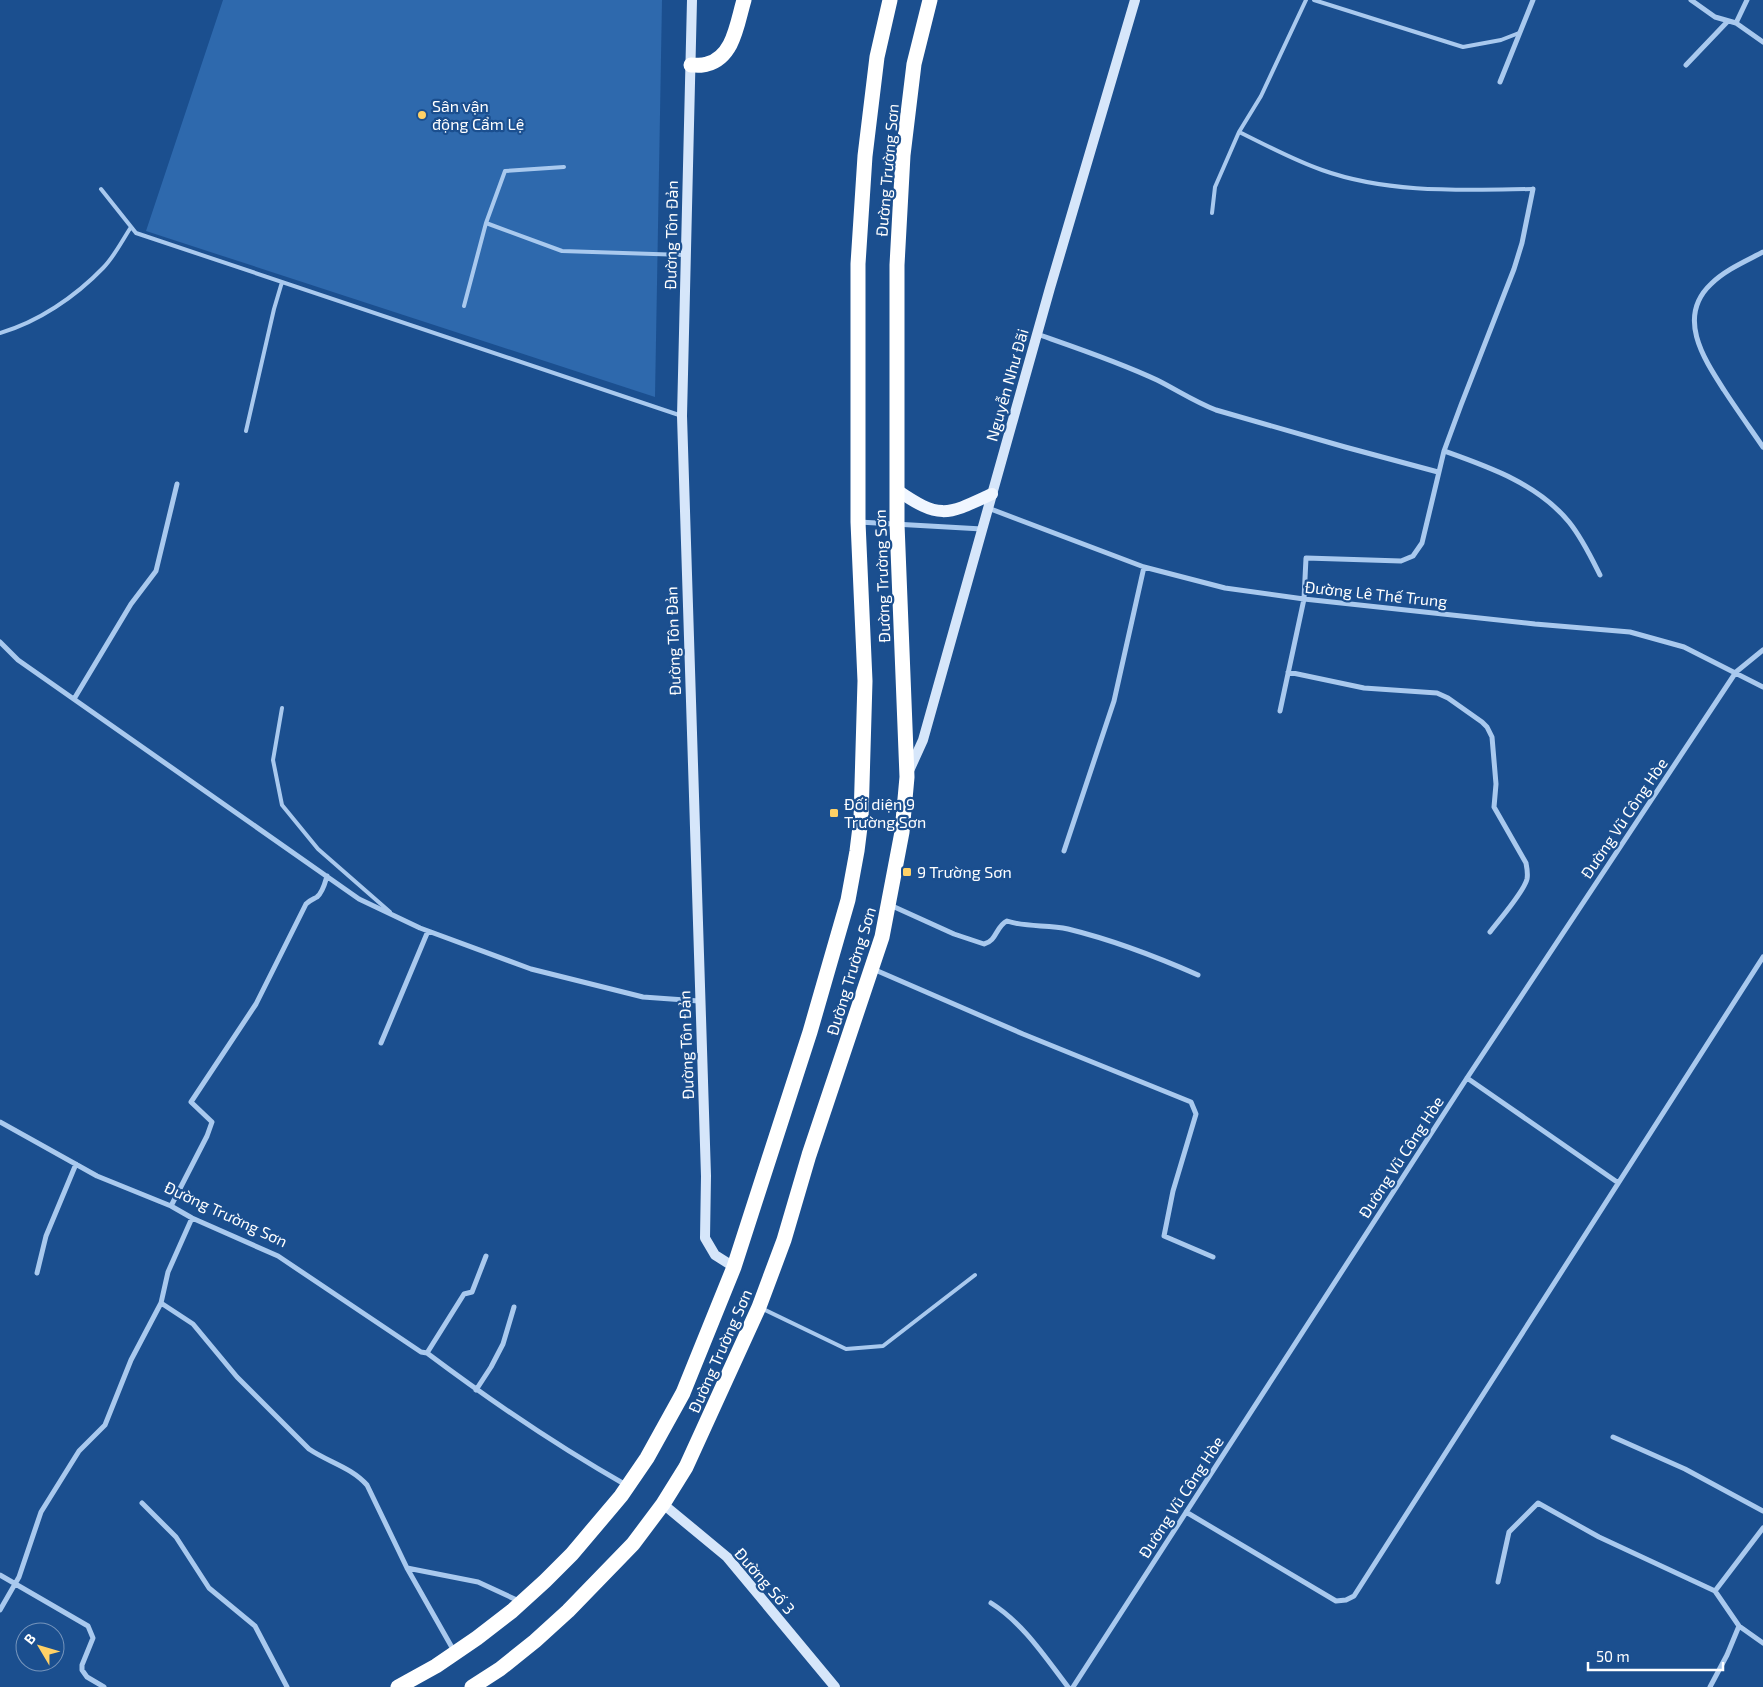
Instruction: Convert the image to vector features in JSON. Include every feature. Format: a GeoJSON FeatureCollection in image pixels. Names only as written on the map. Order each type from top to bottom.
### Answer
{"type":"FeatureCollection","features":[{"type":"Feature","properties":{"kind":"highway"},"geometry":{"type":"LineString","coordinates":[[691,65],[706,64],[718,59],[725,52],[731,44],[744,0]]}},
{"type":"Feature","properties":{"kind":"highway","name":"Đường Trường Sơn"},"geometry":{"type":"LineString","coordinates":[[398,1687],[455,1653],[522,1602],[572,1554],[628,1486],[647,1458],[683,1393],[734,1267],[810,1032],[848,900],[861,819],[865,681],[858,522],[858,264],[867,136],[877,57],[890,0]]}},
{"type":"Feature","properties":{"kind":"highway","name":"Đường Trường Sơn"},"geometry":{"type":"LineString","coordinates":[[472,1687],[500,1670],[568,1611],[633,1544],[663,1504],[686,1467],[760,1307],[784,1240],[809,1156],[882,937],[902,832],[907,776],[897,524],[897,265],[903,155],[914,64],[930,0]]}},
{"type":"Feature","properties":{"kind":"main road"},"geometry":{"type":"LineString","coordinates":[[897,490],[920,505],[931,510],[944,512],[959,509],[992,494]]}},
{"type":"Feature","properties":{"kind":"street","name":"Đường Tôn Đản"},"geometry":{"type":"LineString","coordinates":[[692,0],[682,416],[706,1176],[705,1238],[715,1255],[734,1267]]}},
{"type":"Feature","properties":{"kind":"street","name":"Nguyễn Như Đãi"},"geometry":{"type":"LineString","coordinates":[[907,776],[923,740],[1037,334],[1135,0]]}},
{"type":"Feature","properties":{"kind":"street"},"geometry":{"type":"LineString","coordinates":[[1500,82],[1533,0]]}},
{"type":"Feature","properties":{"kind":"street"},"geometry":{"type":"LineString","coordinates":[[1691,0],[1715,17],[1736,23],[1763,42]]}},
{"type":"Feature","properties":{"kind":"street"},"geometry":{"type":"LineString","coordinates":[[1736,23],[1747,0]]}},
{"type":"Feature","properties":{"kind":"street"},"geometry":{"type":"LineString","coordinates":[[1686,65],[1728,21]]}},
{"type":"Feature","properties":{"kind":"street"},"geometry":{"type":"LineString","coordinates":[[1280,711],[1304,599],[1306,558],[1401,561],[1413,556],[1422,543],[1444,451],[1460,405],[1514,269],[1522,243],[1533,189]]}},
{"type":"Feature","properties":{"kind":"street"},"geometry":{"type":"LineString","coordinates":[[1763,252],[1711,283],[1701,295],[1694,321],[1698,345],[1706,361],[1763,447]]}},
{"type":"Feature","properties":{"kind":"street"},"geometry":{"type":"LineString","coordinates":[[1037,334],[1149,377],[1196,402],[1216,410],[1438,472]]}},
{"type":"Feature","properties":{"kind":"street"},"geometry":{"type":"LineString","coordinates":[[1444,451],[1487,466],[1541,495],[1559,510],[1571,524],[1600,575]]}},
{"type":"Feature","properties":{"kind":"street"},"geometry":{"type":"LineString","coordinates":[[74,699],[132,604],[156,570],[176,484]]}},
{"type":"Feature","properties":{"kind":"street","name":"Đường Lê Thế Trung"},"geometry":{"type":"LineString","coordinates":[[988,508],[1144,567],[1225,588],[1304,599],[1536,624],[1630,632],[1684,647],[1763,687]]}},
{"type":"Feature","properties":{"kind":"street"},"geometry":{"type":"LineString","coordinates":[[858,522],[982,528]]}},
{"type":"Feature","properties":{"kind":"street"},"geometry":{"type":"LineString","coordinates":[[1064,851],[1114,701],[1144,567]]}},
{"type":"Feature","properties":{"kind":"street"},"geometry":{"type":"LineString","coordinates":[[0,642],[18,660],[359,898],[428,931],[531,969],[643,997],[699,1001]]}},
{"type":"Feature","properties":{"kind":"street","name":"Đường Vũ Công Hòe"},"geometry":{"type":"LineString","coordinates":[[1073,1687],[1467,1078],[1736,672],[1763,650]]}},
{"type":"Feature","properties":{"kind":"street"},"geometry":{"type":"LineString","coordinates":[[1288,672],[1364,688],[1432,692],[1442,695],[1487,727],[1492,737],[1494,756],[1496,784],[1494,807],[1526,863],[1527,869],[1527,880],[1523,888],[1490,932]]}},
{"type":"Feature","properties":{"kind":"street"},"geometry":{"type":"LineString","coordinates":[[171,1206],[207,1136],[212,1122],[191,1102],[256,1004],[306,904],[319,896],[324,888],[327,876]]}},
{"type":"Feature","properties":{"kind":"street"},"geometry":{"type":"LineString","coordinates":[[889,905],[954,934],[984,944],[989,943],[1000,926],[1007,921],[1023,926],[1065,928],[1142,950],[1198,975]]}},
{"type":"Feature","properties":{"kind":"street"},"geometry":{"type":"LineString","coordinates":[[381,1043],[428,931]]}},
{"type":"Feature","properties":{"kind":"street"},"geometry":{"type":"LineString","coordinates":[[1186,1512],[1336,1601],[1346,1600],[1354,1596],[1617,1182],[1763,957]]}},
{"type":"Feature","properties":{"kind":"street"},"geometry":{"type":"LineString","coordinates":[[872,969],[1023,1034],[1191,1102],[1196,1114],[1173,1191],[1164,1236],[1213,1257]]}},
{"type":"Feature","properties":{"kind":"street"},"geometry":{"type":"LineString","coordinates":[[1467,1078],[1617,1182]]}},
{"type":"Feature","properties":{"kind":"street","name":"Đường Trường Sơn"},"geometry":{"type":"LineString","coordinates":[[0,1122],[97,1176],[171,1206],[192,1218],[278,1256],[421,1352],[427,1353],[476,1390],[588,1464],[628,1486]]}},
{"type":"Feature","properties":{"kind":"street"},"geometry":{"type":"LineString","coordinates":[[37,1273],[46,1236],[76,1164]]}},
{"type":"Feature","properties":{"kind":"street"},"geometry":{"type":"LineString","coordinates":[[0,1610],[19,1577],[42,1512],[79,1451],[105,1425],[131,1360],[161,1302],[168,1272],[192,1218]]}},
{"type":"Feature","properties":{"kind":"street"},"geometry":{"type":"LineString","coordinates":[[427,1353],[464,1294],[472,1292],[486,1256]]}},
{"type":"Feature","properties":{"kind":"street"},"geometry":{"type":"LineString","coordinates":[[161,1302],[193,1324],[237,1377],[309,1449],[318,1456],[335,1462],[358,1475],[367,1485],[407,1568],[455,1653]]}},
{"type":"Feature","properties":{"kind":"street"},"geometry":{"type":"LineString","coordinates":[[476,1390],[503,1344],[514,1307]]}},
{"type":"Feature","properties":{"kind":"street"},"geometry":{"type":"LineString","coordinates":[[1613,1437],[1685,1469],[1763,1511]]}},
{"type":"Feature","properties":{"kind":"street"},"geometry":{"type":"LineString","coordinates":[[142,1503],[176,1537],[209,1588],[256,1626],[287,1687]]}},
{"type":"Feature","properties":{"kind":"street"},"geometry":{"type":"LineString","coordinates":[[1498,1582],[1509,1532],[1538,1503],[1599,1537],[1715,1591],[1739,1626],[1763,1643]]}},
{"type":"Feature","properties":{"kind":"street","name":"Đường Số 3"},"geometry":{"type":"LineString","coordinates":[[663,1504],[727,1557],[835,1687]]}},
{"type":"Feature","properties":{"kind":"street"},"geometry":{"type":"LineString","coordinates":[[1715,1591],[1763,1528]]}},
{"type":"Feature","properties":{"kind":"street"},"geometry":{"type":"LineString","coordinates":[[407,1568],[478,1582],[522,1602]]}},
{"type":"Feature","properties":{"kind":"street"},"geometry":{"type":"LineString","coordinates":[[0,1575],[88,1626],[93,1638],[82,1665],[82,1670],[87,1677],[104,1687]]}},
{"type":"Feature","properties":{"kind":"street"},"geometry":{"type":"LineString","coordinates":[[991,1603],[1024,1632],[1068,1687]]}},
{"type":"Feature","properties":{"kind":"street"},"geometry":{"type":"LineString","coordinates":[[1710,1687],[1739,1626]]}},
{"type":"Feature","properties":{"kind":"lane"},"geometry":{"type":"LineString","coordinates":[[1212,213],[1215,187],[1239,132],[1261,96],[1306,0]]}},
{"type":"Feature","properties":{"kind":"lane"},"geometry":{"type":"LineString","coordinates":[[1314,0],[1463,47],[1501,40],[1520,33]]}},
{"type":"Feature","properties":{"kind":"lane"},"geometry":{"type":"LineString","coordinates":[[1239,132],[1321,170],[1372,184],[1455,190],[1533,189]]}},
{"type":"Feature","properties":{"kind":"lane"},"geometry":{"type":"LineString","coordinates":[[464,306],[486,223],[505,171],[564,167]]}},
{"type":"Feature","properties":{"kind":"lane"},"geometry":{"type":"LineString","coordinates":[[102,189],[136,233],[682,416]]}},
{"type":"Feature","properties":{"kind":"lane"},"geometry":{"type":"LineString","coordinates":[[486,223],[562,250],[686,255]]}},
{"type":"Feature","properties":{"kind":"lane"},"geometry":{"type":"LineString","coordinates":[[0,333],[15,329],[40,317],[74,293],[103,268],[131,227]]}},
{"type":"Feature","properties":{"kind":"lane"},"geometry":{"type":"LineString","coordinates":[[246,431],[282,282]]}},
{"type":"Feature","properties":{"kind":"lane"},"geometry":{"type":"LineString","coordinates":[[282,708],[273,760],[282,805],[318,849],[394,915]]}},
{"type":"Feature","properties":{"kind":"lane"},"geometry":{"type":"LineString","coordinates":[[760,1307],[846,1349],[883,1346],[975,1275]]}},
{"type":"Feature","properties":{"kind":"shaded area","name":"Sân vận động Cẩm Lệ"},"geometry":{"type":"Polygon","coordinates":[[[223,0],[662,0],[655,397],[146,231],[223,0]]]}},
{"type":"Feature","properties":{"kind":"place","name":"Sân vận động Cẩm Lệ"},"geometry":{"type":"Point","coordinates":[422,115]}},
{"type":"Feature","properties":{"kind":"place","name":"Đối diện 9 Trường Sơn"},"geometry":{"type":"Point","coordinates":[834,813]}},
{"type":"Feature","properties":{"kind":"place","name":"9 Trường Sơn"},"geometry":{"type":"Point","coordinates":[907,872]}}]}
